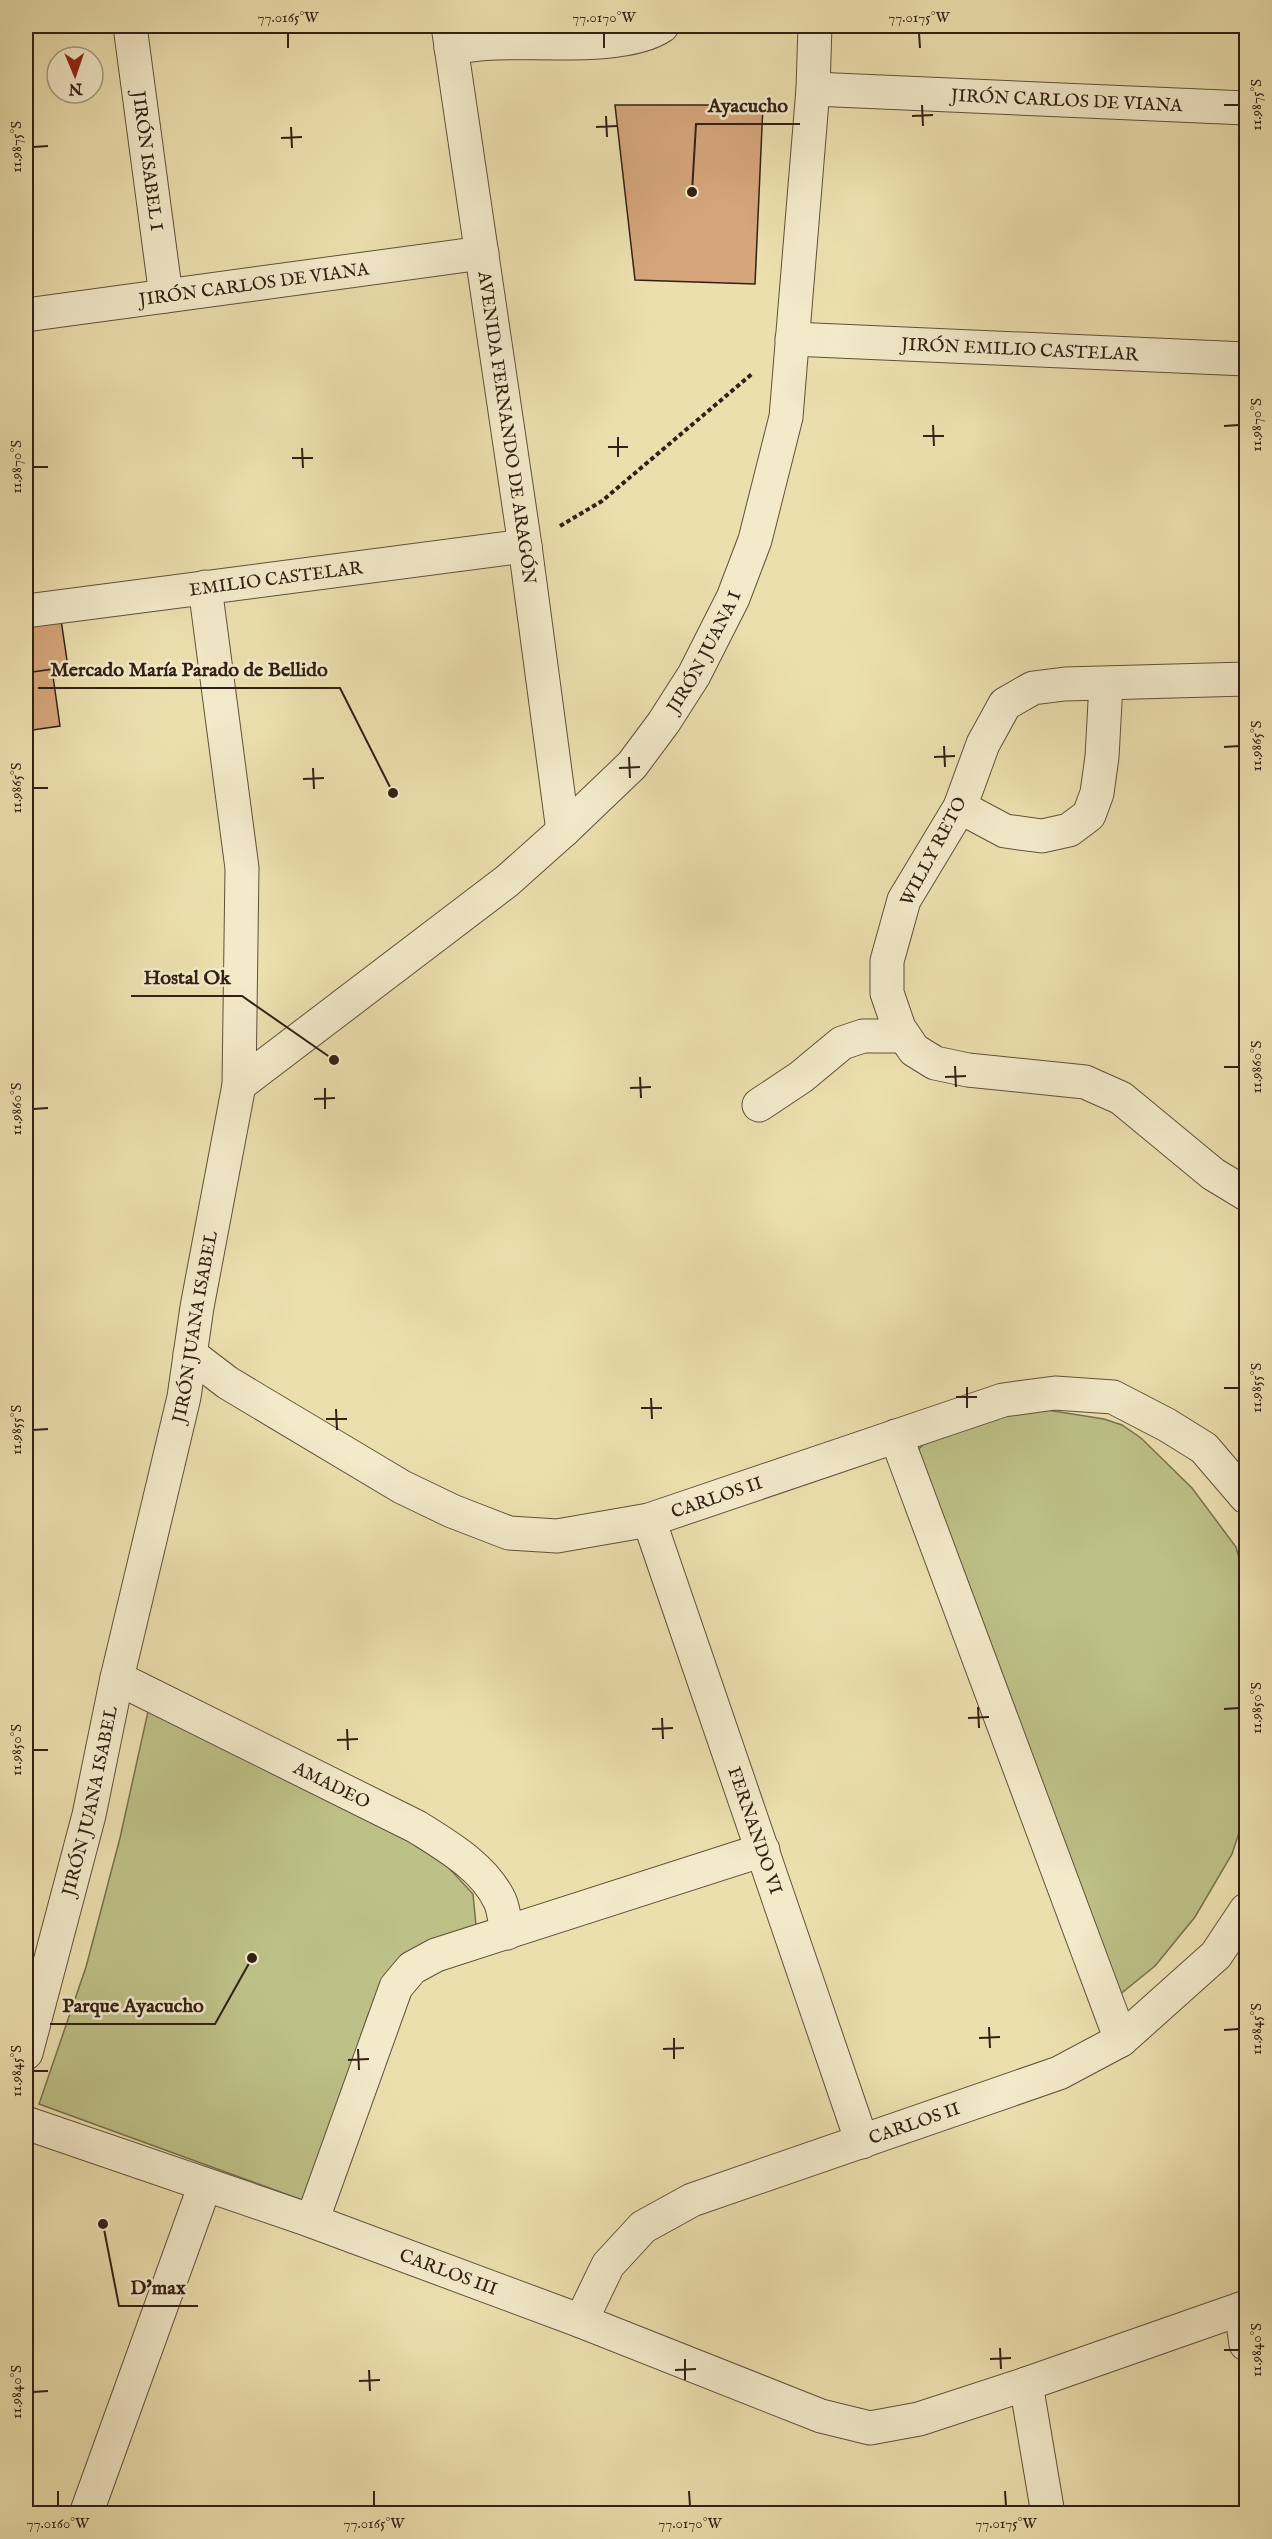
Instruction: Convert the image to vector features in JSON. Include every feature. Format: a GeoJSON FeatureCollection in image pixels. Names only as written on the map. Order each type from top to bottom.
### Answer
{"type":"FeatureCollection","features":[{"type":"Feature","properties":{"kind":"street","name":"JIRÓN ISABEL I"},"geometry":{"type":"LineString","coordinates":[[130,26],[166,296]]}},
{"type":"Feature","properties":{"kind":"street"},"geometry":{"type":"LineString","coordinates":[[449,37],[493,43],[611,40],[652,33],[662,26]]}},
{"type":"Feature","properties":{"kind":"street","name":"JIRÓN JUANA I"},"geometry":{"type":"LineString","coordinates":[[239,1085],[498,888],[563,831],[632,765],[664,723],[694,675],[733,598],[755,540],[786,417],[813,89],[815,26]]}},
{"type":"Feature","properties":{"kind":"street","name":"AVENIDA FERNANDO DE ARAGÓN"},"geometry":{"type":"LineString","coordinates":[[449,37],[525,546],[563,831]]}},
{"type":"Feature","properties":{"kind":"street","name":"JIRÓN CARLOS DE VIANA"},"geometry":{"type":"LineString","coordinates":[[813,89],[1246,108]]}},
{"type":"Feature","properties":{"kind":"street","name":"JIRÓN CARLOS DE VIANA"},"geometry":{"type":"LineString","coordinates":[[26,315],[482,254]]}},
{"type":"Feature","properties":{"kind":"street","name":"JIRÓN EMILIO CASTELAR"},"geometry":{"type":"LineString","coordinates":[[792,339],[1246,359]]}},
{"type":"Feature","properties":{"kind":"street","name":"EMILIO CASTELAR"},"geometry":{"type":"LineString","coordinates":[[26,611],[525,546]]}},
{"type":"Feature","properties":{"kind":"street","name":"JIRÓN JUANA ISABEL"},"geometry":{"type":"LineString","coordinates":[[26,2053],[89,1815],[117,1678],[184,1397],[239,1085],[242,868],[205,587]]}},
{"type":"Feature","properties":{"kind":"street","name":"WILLY RETO"},"geometry":{"type":"LineString","coordinates":[[1246,679],[1065,684],[1033,688],[1005,704],[983,744],[960,807],[904,900],[887,961],[886,993],[898,1028],[914,1050],[935,1063],[968,1071],[1085,1082],[1121,1098],[1213,1174],[1246,1194]]}},
{"type":"Feature","properties":{"kind":"street"},"geometry":{"type":"LineString","coordinates":[[960,807],[1005,831],[1042,836],[1069,830],[1089,815],[1097,793],[1101,766],[1106,684]]}},
{"type":"Feature","properties":{"kind":"street"},"geometry":{"type":"LineString","coordinates":[[759,1105],[801,1077],[842,1043],[863,1036],[904,1036]]}},
{"type":"Feature","properties":{"kind":"street","name":"CARLOS II"},"geometry":{"type":"LineString","coordinates":[[190,1354],[228,1383],[402,1487],[452,1511],[509,1533],[557,1536],[649,1520],[1003,1400],[1055,1393],[1113,1397],[1167,1425],[1204,1448],[1246,1497]]}},
{"type":"Feature","properties":{"kind":"street"},"geometry":{"type":"LineString","coordinates":[[896,1436],[1121,2040]]}},
{"type":"Feature","properties":{"kind":"street","name":"FERNANDO VI"},"geometry":{"type":"LineString","coordinates":[[649,1520],[862,2142]]}},
{"type":"Feature","properties":{"kind":"street","name":"AMADEO"},"geometry":{"type":"LineString","coordinates":[[117,1678],[417,1827],[448,1846],[478,1871],[500,1901],[507,1933]]}},
{"type":"Feature","properties":{"kind":"street"},"geometry":{"type":"LineString","coordinates":[[312,2221],[396,1987],[412,1968],[436,1955],[763,1850]]}},
{"type":"Feature","properties":{"kind":"street","name":"CARLOS II"},"geometry":{"type":"LineString","coordinates":[[581,2321],[608,2265],[643,2227],[692,2200],[1059,2073],[1121,2040],[1216,1955],[1246,1910]]}},
{"type":"Feature","properties":{"kind":"street","name":"CARLOS III"},"geometry":{"type":"LineString","coordinates":[[26,2123],[312,2221],[581,2321],[821,2416],[870,2428],[919,2419],[1026,2384]]}},
{"type":"Feature","properties":{"kind":"street"},"geometry":{"type":"LineString","coordinates":[[86,2514],[205,2185]]}},
{"type":"Feature","properties":{"kind":"street"},"geometry":{"type":"LineString","coordinates":[[1048,2514],[1026,2384],[1244,2308],[1246,2344]]}},
{"type":"Feature","properties":{"kind":"path"},"geometry":{"type":"LineString","coordinates":[[525,546],[602,501],[792,339]]}},
{"type":"Feature","properties":{"kind":"green space"},"geometry":{"type":"Polygon","coordinates":[[[1047,1410],[1104,1419],[1122,1425],[1141,1438],[1192,1488],[1236,1547],[1246,1584],[1246,1812],[1232,1854],[1195,1917],[1155,1966],[1113,2000],[917,1451],[935,1432],[996,1414],[1047,1410]]]}},
{"type":"Feature","properties":{"kind":"green space"},"geometry":{"type":"Polygon","coordinates":[[[149,1707],[406,1837],[448,1867],[473,1894],[477,1936],[393,1968],[368,2015],[305,2201],[39,2104],[86,1967],[120,1838],[149,1707]]]}},
{"type":"Feature","properties":{"kind":"building"},"geometry":{"type":"Polygon","coordinates":[[[615,105],[763,105],[755,284],[635,280],[615,105]]]}},
{"type":"Feature","properties":{"kind":"building"},"geometry":{"type":"Polygon","coordinates":[[[60,613],[68,667],[26,673],[26,618],[60,613]]]}},
{"type":"Feature","properties":{"kind":"building"},"geometry":{"type":"Polygon","coordinates":[[[52,669],[60,726],[26,731],[26,673],[52,669]]]}},
{"type":"Feature","properties":{"kind":"place","name":"Ayacucho"},"geometry":{"type":"Point","coordinates":[692,192]}},
{"type":"Feature","properties":{"kind":"place","name":"Mercado María Parado de Bellido"},"geometry":{"type":"Point","coordinates":[393,793]}},
{"type":"Feature","properties":{"kind":"place","name":"Hostal Ok"},"geometry":{"type":"Point","coordinates":[334,1060]}},
{"type":"Feature","properties":{"kind":"place","name":"Parque Ayacucho"},"geometry":{"type":"Point","coordinates":[252,1958]}},
{"type":"Feature","properties":{"kind":"place","name":"D'max"},"geometry":{"type":"Point","coordinates":[103,2224]}}]}
